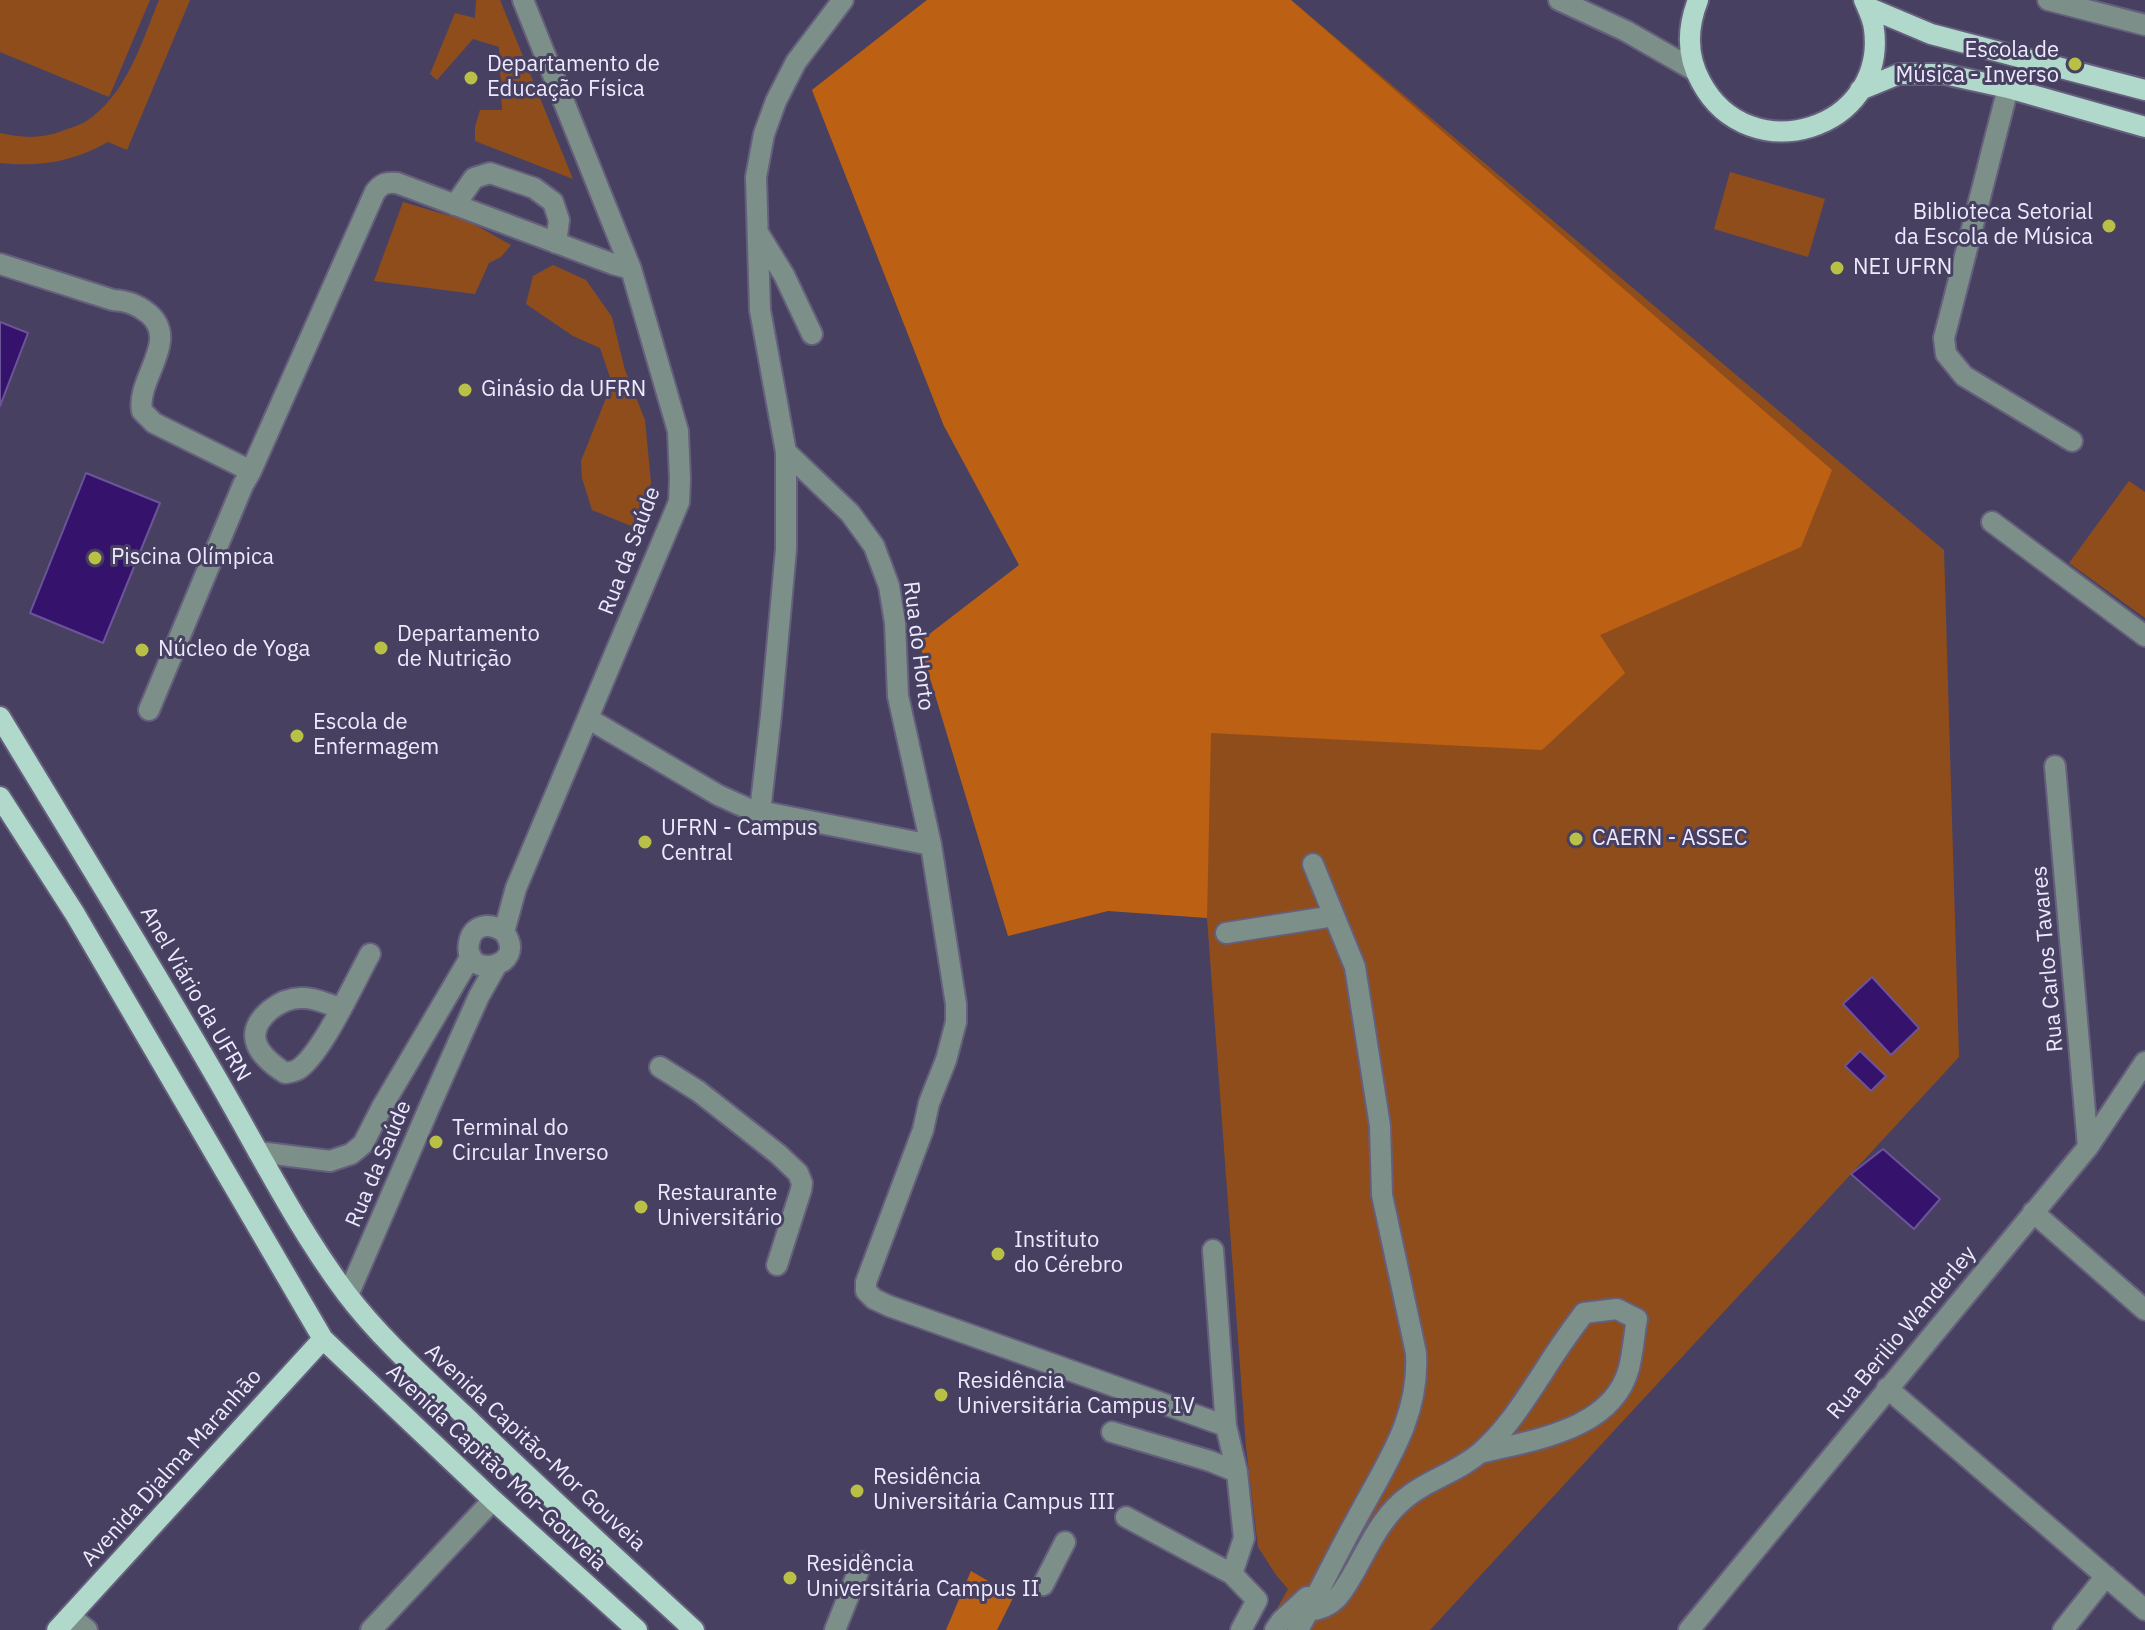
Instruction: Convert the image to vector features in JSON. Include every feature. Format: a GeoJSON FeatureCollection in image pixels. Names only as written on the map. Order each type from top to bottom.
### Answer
{"type":"FeatureCollection","features":[{"type":"Feature","properties":{"kind":"main road"},"geometry":{"type":"LineString","coordinates":[[1698,0],[1689,33],[1690,52],[1694,70],[1708,96],[1730,116],[1757,129],[1786,132],[1815,127],[1841,112],[1860,90],[1870,71],[1875,49],[1874,25],[1866,4]]}},
{"type":"Feature","properties":{"kind":"main road"},"geometry":{"type":"LineString","coordinates":[[1866,4],[1931,34],[2145,90]]}},
{"type":"Feature","properties":{"kind":"main road"},"geometry":{"type":"LineString","coordinates":[[1860,90],[1899,74],[1944,74],[2008,88],[2145,127]]}},
{"type":"Feature","properties":{"kind":"main road","name":"Anel Viário da UFRN"},"geometry":{"type":"LineString","coordinates":[[0,717],[104,887],[318,1254],[348,1295]]}},
{"type":"Feature","properties":{"kind":"main road"},"geometry":{"type":"LineString","coordinates":[[0,797],[75,914],[323,1339]]}},
{"type":"Feature","properties":{"kind":"main road","name":"Avenida Capitão-Mor Gouveia"},"geometry":{"type":"LineString","coordinates":[[348,1295],[412,1365],[508,1458],[694,1630]]}},
{"type":"Feature","properties":{"kind":"main road","name":"Avenida Capitão Mor-Gouveia"},"geometry":{"type":"LineString","coordinates":[[323,1339],[493,1500],[637,1630]]}},
{"type":"Feature","properties":{"kind":"main road","name":"Avenida Djalma Maranhão"},"geometry":{"type":"LineString","coordinates":[[64,1623],[323,1339]]}},
{"type":"Feature","properties":{"kind":"street","name":"Rua da Saúde"},"geometry":{"type":"LineString","coordinates":[[348,1295],[479,996],[496,966],[504,961],[508,953],[509,944],[504,932],[516,888],[679,502],[678,431],[631,269],[523,0]]}},
{"type":"Feature","properties":{"kind":"street"},"geometry":{"type":"LineString","coordinates":[[760,812],[786,549],[786,452],[760,310],[756,177],[764,134],[776,101],[796,62],[843,0]]}},
{"type":"Feature","properties":{"kind":"street"},"geometry":{"type":"LineString","coordinates":[[1559,0],[1626,31],[1694,70]]}},
{"type":"Feature","properties":{"kind":"street"},"geometry":{"type":"LineString","coordinates":[[2048,0],[2121,10],[2145,25]]}},
{"type":"Feature","properties":{"kind":"street"},"geometry":{"type":"LineString","coordinates":[[2008,88],[1944,338],[1946,354],[1964,376],[2072,441]]}},
{"type":"Feature","properties":{"kind":"street"},"geometry":{"type":"LineString","coordinates":[[455,205],[474,178],[490,173],[534,188],[553,202],[559,220],[556,243]]}},
{"type":"Feature","properties":{"kind":"street"},"geometry":{"type":"LineString","coordinates":[[149,710],[243,485],[375,192],[381,185],[397,183],[631,269]]}},
{"type":"Feature","properties":{"kind":"street"},"geometry":{"type":"LineString","coordinates":[[758,233],[784,275],[812,334]]}},
{"type":"Feature","properties":{"kind":"street"},"geometry":{"type":"LineString","coordinates":[[0,264],[113,300],[131,302],[149,314],[160,329],[161,345],[141,393],[142,411],[154,423],[251,471]]}},
{"type":"Feature","properties":{"kind":"street","name":"Rua do Horto"},"geometry":{"type":"LineString","coordinates":[[786,452],[850,513],[874,546],[889,586],[895,623],[898,696],[931,845],[956,1004],[956,1022],[946,1060],[866,1282],[866,1291],[889,1306],[1226,1426]]}},
{"type":"Feature","properties":{"kind":"street"},"geometry":{"type":"LineString","coordinates":[[1992,522],[2145,636]]}},
{"type":"Feature","properties":{"kind":"street"},"geometry":{"type":"LineString","coordinates":[[589,719],[735,803],[760,812],[931,845]]}},
{"type":"Feature","properties":{"kind":"street","name":"Rua Carlos Tavares"},"geometry":{"type":"LineString","coordinates":[[2055,766],[2088,1147]]}},
{"type":"Feature","properties":{"kind":"street"},"geometry":{"type":"LineString","coordinates":[[1275,1630],[1282,1620],[1303,1608],[1322,1583],[1390,1459],[1409,1417],[1417,1373],[1416,1353],[1382,1195],[1380,1126],[1355,967],[1313,864]]}},
{"type":"Feature","properties":{"kind":"street"},"geometry":{"type":"LineString","coordinates":[[1226,933],[1334,916]]}},
{"type":"Feature","properties":{"kind":"street","name":"Rua da Saúde"},"geometry":{"type":"LineString","coordinates":[[258,1152],[330,1161],[351,1154],[363,1144],[471,956],[468,948],[474,931],[492,926],[504,932]]}},
{"type":"Feature","properties":{"kind":"street"},"geometry":{"type":"LineString","coordinates":[[341,1008],[370,954]]}},
{"type":"Feature","properties":{"kind":"street"},"geometry":{"type":"LineString","coordinates":[[471,956],[482,965],[496,966]]}},
{"type":"Feature","properties":{"kind":"street","name":"Rua Berilio Wanderley"},"geometry":{"type":"LineString","coordinates":[[1689,1630],[2088,1147],[2145,1062]]}},
{"type":"Feature","properties":{"kind":"street"},"geometry":{"type":"LineString","coordinates":[[660,1067],[725,1112],[798,1173],[801,1190],[777,1265]]}},
{"type":"Feature","properties":{"kind":"street"},"geometry":{"type":"LineString","coordinates":[[2033,1212],[2145,1310]]}},
{"type":"Feature","properties":{"kind":"street"},"geometry":{"type":"LineString","coordinates":[[1213,1250],[1226,1426],[1237,1472],[1244,1538],[1232,1574]]}},
{"type":"Feature","properties":{"kind":"street"},"geometry":{"type":"LineString","coordinates":[[1303,1608],[1323,1608],[1336,1599],[1399,1503],[1480,1453],[1513,1417],[1584,1313],[1617,1309],[1637,1319],[1629,1371],[1613,1399],[1590,1420],[1549,1436],[1480,1453]]}},
{"type":"Feature","properties":{"kind":"street"},"geometry":{"type":"LineString","coordinates":[[1887,1388],[2144,1608]]}},
{"type":"Feature","properties":{"kind":"street"},"geometry":{"type":"LineString","coordinates":[[1112,1432],[1237,1472]]}},
{"type":"Feature","properties":{"kind":"street"},"geometry":{"type":"LineString","coordinates":[[371,1630],[493,1500]]}},
{"type":"Feature","properties":{"kind":"street"},"geometry":{"type":"LineString","coordinates":[[1126,1517],[1232,1574],[1257,1600],[1241,1630]]}},
{"type":"Feature","properties":{"kind":"street"},"geometry":{"type":"LineString","coordinates":[[1043,1585],[1065,1542]]}},
{"type":"Feature","properties":{"kind":"street"},"geometry":{"type":"LineString","coordinates":[[835,1630],[862,1562]]}},
{"type":"Feature","properties":{"kind":"street"},"geometry":{"type":"LineString","coordinates":[[2063,1630],[2106,1576]]}},
{"type":"Feature","properties":{"kind":"street"},"geometry":{"type":"LineString","coordinates":[[1298,1630],[1303,1608]]}},
{"type":"Feature","properties":{"kind":"street"},"geometry":{"type":"LineString","coordinates":[[64,1623],[87,1630]]}},
{"type":"Feature","properties":{"kind":"shaded area"},"geometry":{"type":"Polygon","coordinates":[[[0,0],[150,0],[109,97],[0,52],[0,0]]]}},
{"type":"Feature","properties":{"kind":"shaded area"},"geometry":{"type":"Polygon","coordinates":[[[159,0],[190,0],[127,150],[108,142],[56,162],[0,163],[0,133],[23,137],[46,135],[82,123],[100,111],[131,67],[159,0]]]}},
{"type":"Feature","properties":{"kind":"shaded area"},"geometry":{"type":"Polygon","coordinates":[[[476,0],[500,0],[573,179],[475,141],[480,110],[502,110],[499,47],[473,39],[437,80],[430,74],[455,13],[475,18],[476,0]]]}},
{"type":"Feature","properties":{"kind":"shaded area","name":"CAERN - ASSEC"},"geometry":{"type":"Polygon","coordinates":[[[927,0],[1291,0],[1944,550],[1959,1057],[1430,1630],[1265,1630],[1288,1589],[1258,1547],[1246,1447],[1207,918],[1191,760],[944,426],[812,90],[927,0]]]}},
{"type":"Feature","properties":{"kind":"shaded area"},"geometry":{"type":"Polygon","coordinates":[[[927,0],[1291,0],[1832,470],[1801,547],[1600,635],[1625,673],[1542,750],[1211,733],[1207,918],[1108,911],[1008,936],[919,642],[1019,565],[944,426],[812,90],[927,0]]]}},
{"type":"Feature","properties":{"kind":"shaded area"},"geometry":{"type":"Polygon","coordinates":[[[1730,172],[1825,199],[1808,257],[1714,229],[1730,172]]]}},
{"type":"Feature","properties":{"kind":"shaded area"},"geometry":{"type":"Polygon","coordinates":[[[403,202],[470,222],[511,245],[501,257],[489,263],[475,294],[374,281],[403,202]]]}},
{"type":"Feature","properties":{"kind":"shaded area"},"geometry":{"type":"Polygon","coordinates":[[[553,265],[586,280],[612,317],[625,370],[645,420],[651,483],[636,528],[592,510],[582,478],[581,461],[612,383],[600,348],[573,336],[526,304],[533,276],[553,265]]]}},
{"type":"Feature","properties":{"kind":"shaded area"},"geometry":{"type":"Polygon","coordinates":[[[0,322],[28,333],[0,406],[0,322]]]}},
{"type":"Feature","properties":{"kind":"shaded area","name":"Piscina Olímpica"},"geometry":{"type":"Polygon","coordinates":[[[86,473],[160,503],[103,643],[30,613],[86,473]]]}},
{"type":"Feature","properties":{"kind":"shaded area"},"geometry":{"type":"Polygon","coordinates":[[[2129,481],[2145,492],[2145,618],[2069,563],[2129,481]]]}},
{"type":"Feature","properties":{"kind":"shaded area"},"geometry":{"type":"Polygon","coordinates":[[[1872,977],[1919,1028],[1891,1055],[1843,1004],[1872,977]]]}},
{"type":"Feature","properties":{"kind":"shaded area"},"geometry":{"type":"Polygon","coordinates":[[[1860,1051],[1886,1076],[1871,1091],[1845,1066],[1860,1051]]]}},
{"type":"Feature","properties":{"kind":"shaded area"},"geometry":{"type":"Polygon","coordinates":[[[1883,1149],[1940,1199],[1914,1229],[1851,1174],[1883,1149]]]}},
{"type":"Feature","properties":{"kind":"shaded area"},"geometry":{"type":"Polygon","coordinates":[[[971,1571],[1014,1596],[997,1630],[946,1630],[971,1571]]]}},
{"type":"Feature","properties":{"kind":"place","name":"Escola de Música - Inverso"},"geometry":{"type":"Point","coordinates":[2075,64]}},
{"type":"Feature","properties":{"kind":"place","name":"Departamento de Educação Física"},"geometry":{"type":"Point","coordinates":[471,78]}},
{"type":"Feature","properties":{"kind":"place","name":"Biblioteca Setorial da Escola de Música"},"geometry":{"type":"Point","coordinates":[2109,226]}},
{"type":"Feature","properties":{"kind":"place","name":"NEI UFRN"},"geometry":{"type":"Point","coordinates":[1837,268]}},
{"type":"Feature","properties":{"kind":"place","name":"Ginásio da UFRN"},"geometry":{"type":"Point","coordinates":[465,390]}},
{"type":"Feature","properties":{"kind":"place","name":"Piscina Olímpica"},"geometry":{"type":"Point","coordinates":[95,558]}},
{"type":"Feature","properties":{"kind":"place","name":"Departamento de Nutrição"},"geometry":{"type":"Point","coordinates":[381,648]}},
{"type":"Feature","properties":{"kind":"place","name":"Núcleo de Yoga"},"geometry":{"type":"Point","coordinates":[142,650]}},
{"type":"Feature","properties":{"kind":"place","name":"Escola de Enfermagem"},"geometry":{"type":"Point","coordinates":[297,736]}},
{"type":"Feature","properties":{"kind":"place","name":"CAERN - ASSEC"},"geometry":{"type":"Point","coordinates":[1576,839]}},
{"type":"Feature","properties":{"kind":"place","name":"UFRN - Campus Central"},"geometry":{"type":"Point","coordinates":[645,842]}},
{"type":"Feature","properties":{"kind":"place","name":"Terminal do Circular Inverso"},"geometry":{"type":"Point","coordinates":[436,1142]}},
{"type":"Feature","properties":{"kind":"place","name":"Restaurante Universitário"},"geometry":{"type":"Point","coordinates":[641,1207]}},
{"type":"Feature","properties":{"kind":"place","name":"Instituto do Cérebro"},"geometry":{"type":"Point","coordinates":[998,1254]}},
{"type":"Feature","properties":{"kind":"place","name":"Residência Universitária Campus IV"},"geometry":{"type":"Point","coordinates":[941,1395]}},
{"type":"Feature","properties":{"kind":"place","name":"Residência Universitária Campus III"},"geometry":{"type":"Point","coordinates":[857,1491]}},
{"type":"Feature","properties":{"kind":"place","name":"Residência Universitária Campus II"},"geometry":{"type":"Point","coordinates":[790,1578]}}]}
